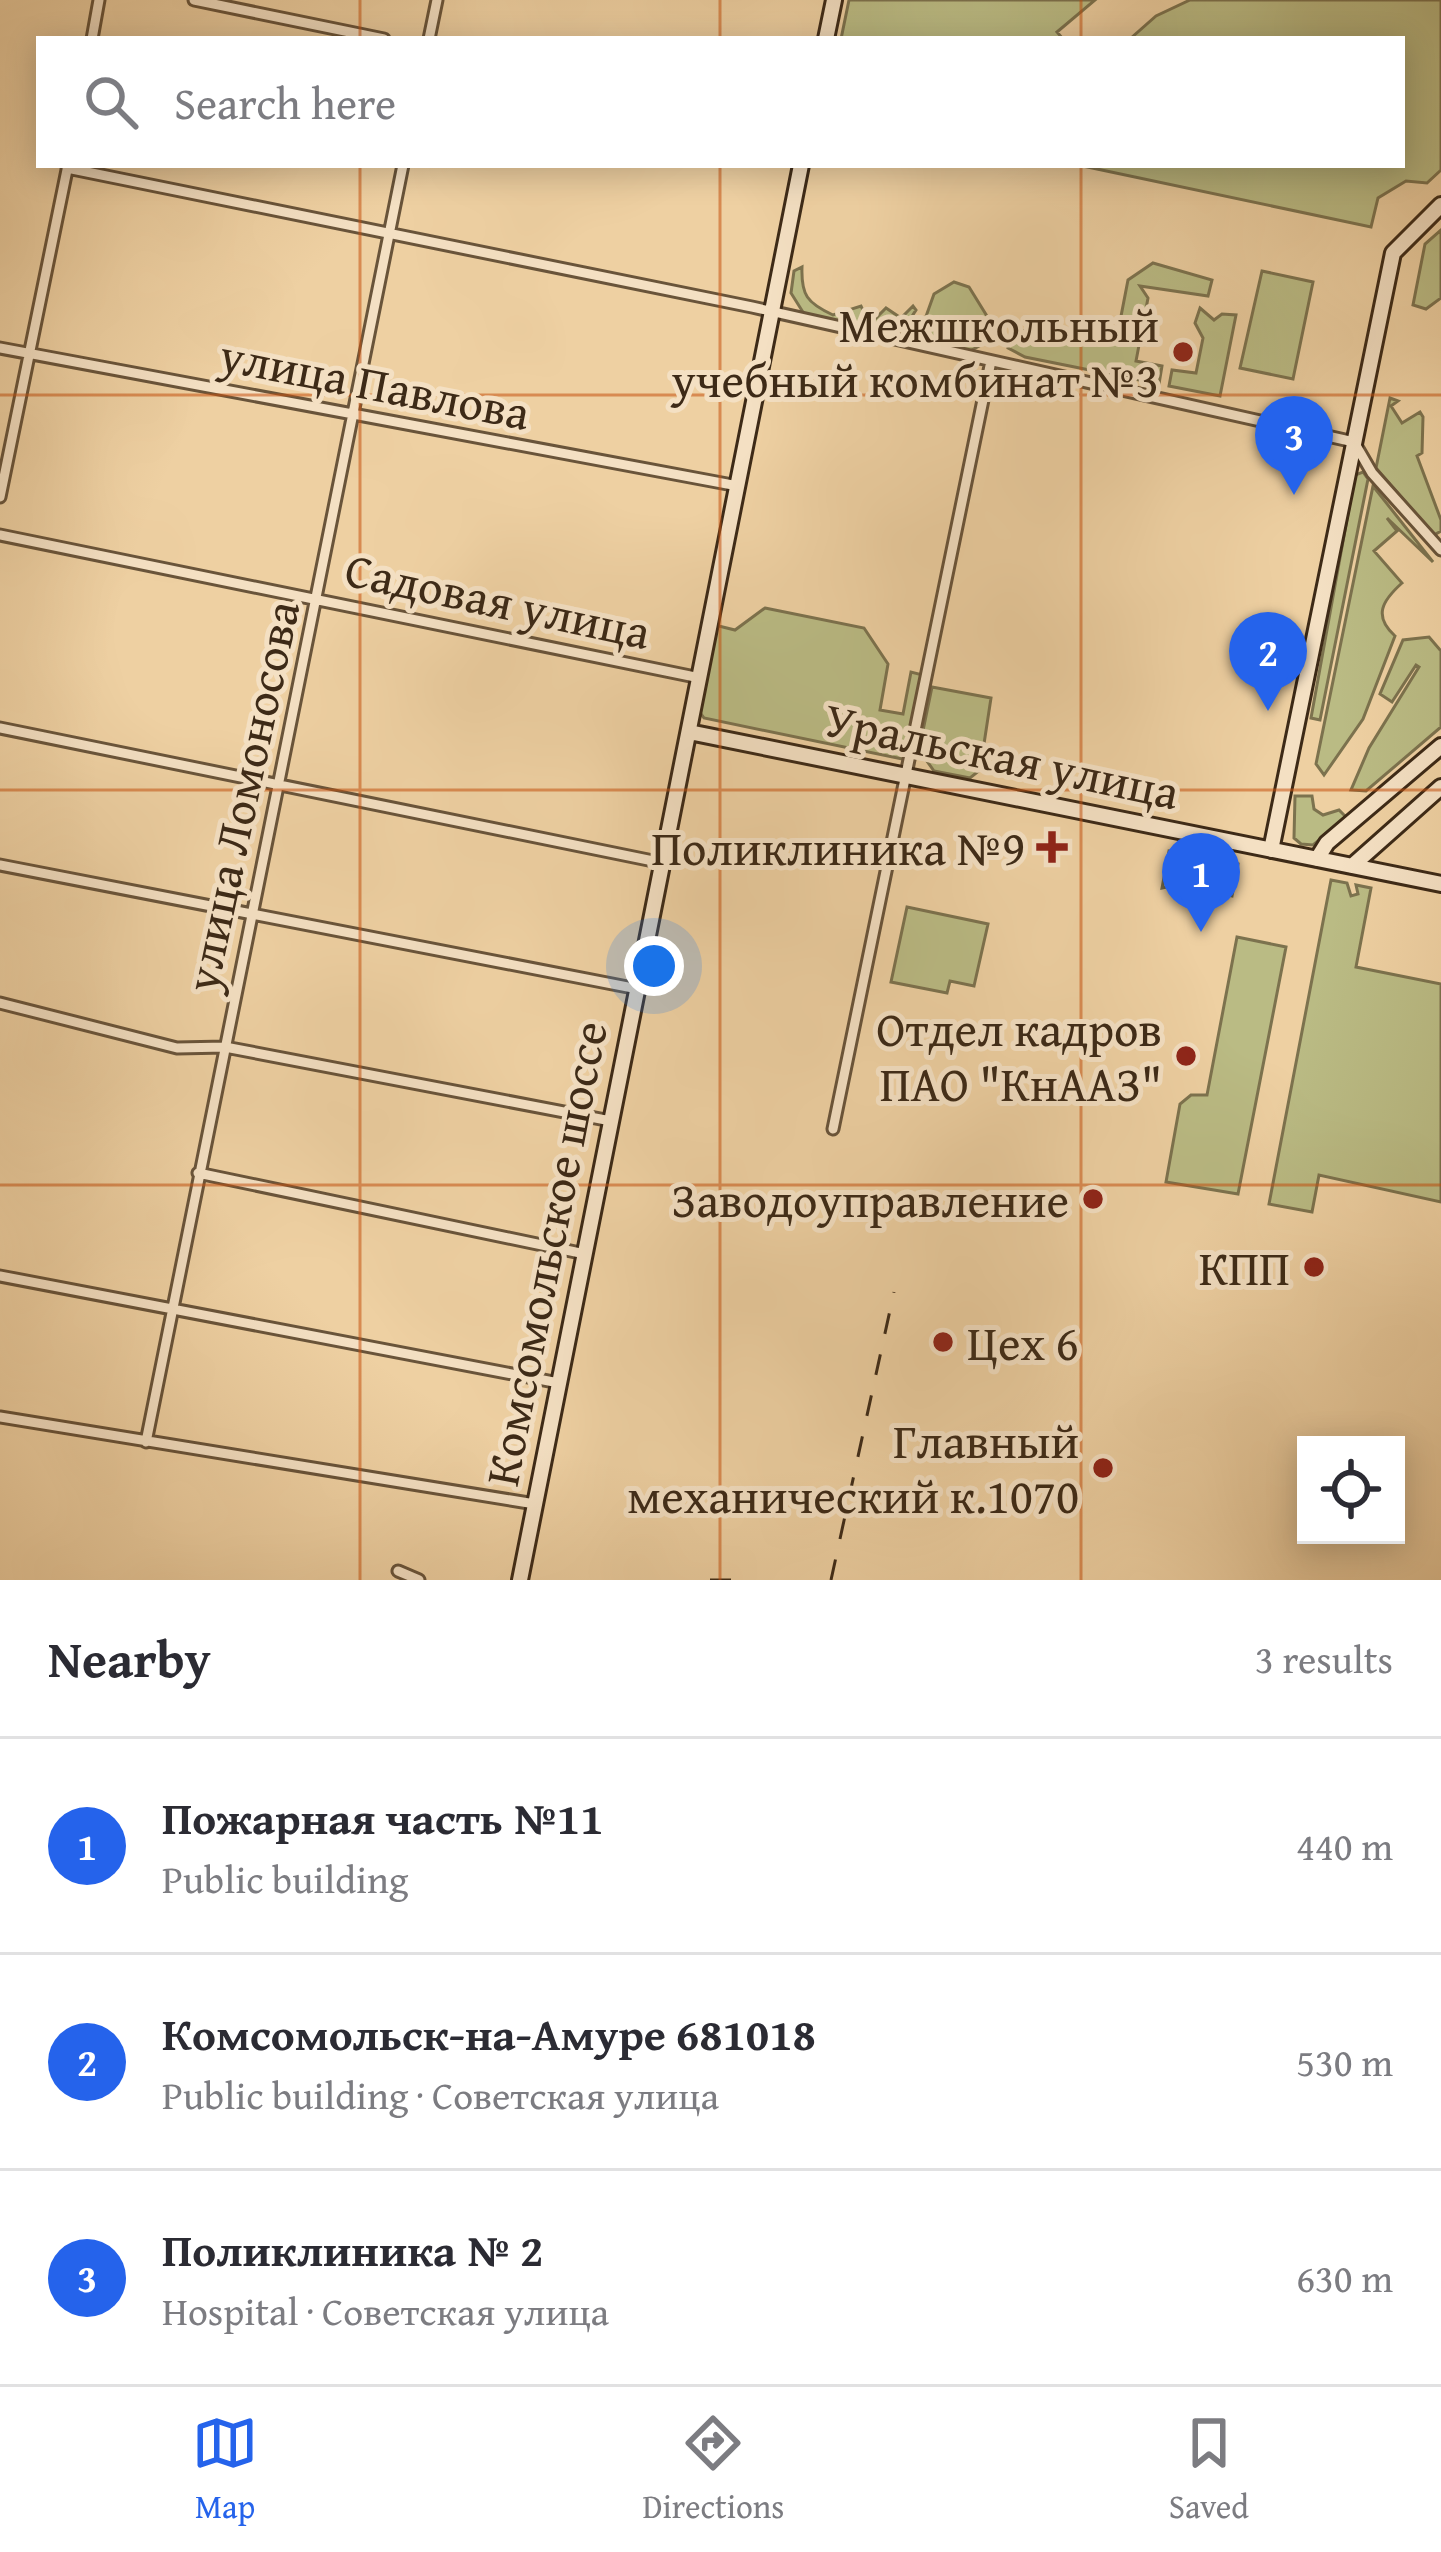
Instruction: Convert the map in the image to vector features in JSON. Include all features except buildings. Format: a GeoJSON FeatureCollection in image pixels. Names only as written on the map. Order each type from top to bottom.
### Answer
{"type":"FeatureCollection","features":[{"type":"Feature","properties":{"kind":"street"},"geometry":{"type":"LineString","coordinates":[[93,36],[99,0]]}},
{"type":"Feature","properties":{"kind":"street"},"geometry":{"type":"LineString","coordinates":[[194,0],[369,36]]}},
{"type":"Feature","properties":{"kind":"street"},"geometry":{"type":"LineString","coordinates":[[430,36],[437,0]]}},
{"type":"Feature","properties":{"kind":"street"},"geometry":{"type":"LineString","coordinates":[[827,36],[834,0]]}},
{"type":"Feature","properties":{"kind":"street"},"geometry":{"type":"LineString","coordinates":[[0,496],[68,168]]}},
{"type":"Feature","properties":{"kind":"street"},"geometry":{"type":"LineString","coordinates":[[78,168],[772,312],[1354,442],[1372,472],[1441,550]]}},
{"type":"Feature","properties":{"kind":"street","name":"улица Ломоносова"},"geometry":{"type":"LineString","coordinates":[[146,1442],[402,168]]}},
{"type":"Feature","properties":{"kind":"street","name":"Комсомольское шоссе"},"geometry":{"type":"LineString","coordinates":[[520,1580],[800,168]]}},
{"type":"Feature","properties":{"kind":"street"},"geometry":{"type":"LineString","coordinates":[[1271,850],[1393,254],[1441,205]]}},
{"type":"Feature","properties":{"kind":"street","name":"улица Павлова"},"geometry":{"type":"LineString","coordinates":[[0,348],[738,486]]}},
{"type":"Feature","properties":{"kind":"street"},"geometry":{"type":"LineString","coordinates":[[833,1129],[991,361]]}},
{"type":"Feature","properties":{"kind":"street","name":"Садовая улица"},"geometry":{"type":"LineString","coordinates":[[0,535],[700,678]]}},
{"type":"Feature","properties":{"kind":"street"},"geometry":{"type":"LineString","coordinates":[[0,728],[663,863]]}},
{"type":"Feature","properties":{"kind":"street","name":"Уральская улица"},"geometry":{"type":"LineString","coordinates":[[689,732],[1441,884]]}},
{"type":"Feature","properties":{"kind":"street"},"geometry":{"type":"LineString","coordinates":[[1317,859],[1327,843],[1441,746]]}},
{"type":"Feature","properties":{"kind":"street"},"geometry":{"type":"LineString","coordinates":[[1352,866],[1441,787]]}},
{"type":"Feature","properties":{"kind":"street"},"geometry":{"type":"LineString","coordinates":[[0,865],[254,910],[638,989]]}},
{"type":"Feature","properties":{"kind":"street"},"geometry":{"type":"LineString","coordinates":[[0,1004],[177,1048],[225,1047],[611,1121]]}},
{"type":"Feature","properties":{"kind":"street"},"geometry":{"type":"LineString","coordinates":[[198,1173],[585,1253]]}},
{"type":"Feature","properties":{"kind":"street"},"geometry":{"type":"LineString","coordinates":[[0,1276],[559,1384]]}},
{"type":"Feature","properties":{"kind":"street"},"geometry":{"type":"LineString","coordinates":[[0,1417],[535,1504]]}},
{"type":"Feature","properties":{"kind":"street"},"geometry":{"type":"LineString","coordinates":[[398,1571],[419,1580]]}},
{"type":"Feature","properties":{"kind":"green space"},"geometry":{"type":"Polygon","coordinates":[[[849,0],[1095,0],[1057,32],[1060,36],[842,36],[849,0]]]}},
{"type":"Feature","properties":{"kind":"green space"},"geometry":{"type":"Polygon","coordinates":[[[1190,0],[1441,0],[1441,170],[1427,183],[1406,181],[1378,198],[1371,227],[1092,168],[1405,168],[1405,36],[1133,36],[1156,16],[1190,0]]]}},
{"type":"Feature","properties":{"kind":"green space"},"geometry":{"type":"Polygon","coordinates":[[[1441,230],[1441,298],[1426,309],[1413,305],[1425,244],[1441,230]]]}},
{"type":"Feature","properties":{"kind":"green space"},"geometry":{"type":"Polygon","coordinates":[[[1153,263],[1212,280],[1208,296],[1140,286],[1148,298],[1136,361],[1162,366],[1159,384],[1025,357],[1008,348],[1011,334],[1020,330],[1116,342],[1128,280],[1153,263]]]}},
{"type":"Feature","properties":{"kind":"green space"},"geometry":{"type":"Polygon","coordinates":[[[802,267],[807,297],[833,315],[861,306],[866,317],[875,319],[886,308],[901,318],[913,306],[916,310],[905,327],[891,334],[806,317],[791,293],[794,271],[802,267]]]}},
{"type":"Feature","properties":{"kind":"green space"},"geometry":{"type":"Polygon","coordinates":[[[1262,271],[1313,282],[1293,379],[1240,368],[1262,271]]]}},
{"type":"Feature","properties":{"kind":"green space"},"geometry":{"type":"Polygon","coordinates":[[[954,282],[969,287],[990,321],[983,344],[968,352],[924,343],[919,336],[934,294],[954,282]]]}},
{"type":"Feature","properties":{"kind":"green space"},"geometry":{"type":"Polygon","coordinates":[[[1200,308],[1214,320],[1222,314],[1236,315],[1220,396],[1169,386],[1172,370],[1196,373],[1203,338],[1195,323],[1200,308]]]}},
{"type":"Feature","properties":{"kind":"green space"},"geometry":{"type":"Polygon","coordinates":[[[1390,398],[1398,401],[1391,406],[1402,423],[1420,412],[1423,417],[1422,453],[1417,456],[1441,520],[1441,531],[1434,535],[1376,468],[1390,398]]]}},
{"type":"Feature","properties":{"kind":"green space"},"geometry":{"type":"Polygon","coordinates":[[[1363,472],[1368,479],[1320,720],[1311,718],[1355,475],[1363,472]]]}},
{"type":"Feature","properties":{"kind":"green space"},"geometry":{"type":"Polygon","coordinates":[[[1373,486],[1433,562],[1387,518],[1397,531],[1374,551],[1402,583],[1389,596],[1382,615],[1395,636],[1363,719],[1324,775],[1316,764],[1373,486]]]}},
{"type":"Feature","properties":{"kind":"green space"},"geometry":{"type":"Polygon","coordinates":[[[765,608],[864,628],[888,664],[880,710],[903,714],[911,672],[923,675],[907,760],[704,718],[697,709],[715,625],[735,630],[765,608]]]}},
{"type":"Feature","properties":{"kind":"green space"},"geometry":{"type":"Polygon","coordinates":[[[1429,637],[1441,651],[1441,727],[1366,791],[1351,790],[1369,748],[1419,667],[1392,702],[1380,694],[1403,640],[1429,637]]]}},
{"type":"Feature","properties":{"kind":"green space"},"geometry":{"type":"Polygon","coordinates":[[[932,687],[991,698],[980,770],[970,778],[934,771],[919,750],[932,687]]]}},
{"type":"Feature","properties":{"kind":"green space"},"geometry":{"type":"Polygon","coordinates":[[[1295,796],[1312,796],[1314,809],[1323,815],[1339,810],[1347,818],[1313,845],[1301,844],[1294,838],[1295,796]]]}},
{"type":"Feature","properties":{"kind":"green space"},"geometry":{"type":"Polygon","coordinates":[[[1169,851],[1238,864],[1232,896],[1180,884],[1162,888],[1169,851]]]}},
{"type":"Feature","properties":{"kind":"green space"},"geometry":{"type":"Polygon","coordinates":[[[1331,880],[1347,883],[1351,896],[1358,894],[1356,885],[1371,888],[1356,967],[1441,984],[1441,1202],[1319,1175],[1312,1212],[1269,1204],[1331,880]]]}},
{"type":"Feature","properties":{"kind":"green space"},"geometry":{"type":"Polygon","coordinates":[[[907,907],[988,924],[974,986],[950,981],[947,993],[891,982],[907,907]]]}},
{"type":"Feature","properties":{"kind":"green space"},"geometry":{"type":"Polygon","coordinates":[[[1237,937],[1286,947],[1238,1194],[1166,1182],[1180,1104],[1191,1095],[1207,1095],[1237,937]]]}},
{"type":"Feature","properties":{"kind":"railway"},"geometry":{"type":"LineString","coordinates":[[831,1580],[894,1292]]}},
{"type":"Feature","properties":{"kind":"railway"},"geometry":{"type":"LineString","coordinates":[[710,1580],[737,1580]]}},
{"type":"Feature","properties":{"kind":"place","name":"Межшкольный учебный комбинат №3"},"geometry":{"type":"Point","coordinates":[1183,352]}},
{"type":"Feature","properties":{"kind":"place","name":"Поликлиника № 2"},"geometry":{"type":"Point","coordinates":[1294,495]}},
{"type":"Feature","properties":{"kind":"place","name":"Комсомольск-на-Амуре 681018"},"geometry":{"type":"Point","coordinates":[1268,711]}},
{"type":"Feature","properties":{"kind":"place","name":"Поликлиника №9"},"geometry":{"type":"Point","coordinates":[1052,847]}},
{"type":"Feature","properties":{"kind":"place","name":"Пожарная часть №11"},"geometry":{"type":"Point","coordinates":[1201,932]}},
{"type":"Feature","properties":{"kind":"place","name":"Отдел кадров ПАО \"КнААЗ\""},"geometry":{"type":"Point","coordinates":[1186,1056]}},
{"type":"Feature","properties":{"kind":"place","name":"Заводоуправление"},"geometry":{"type":"Point","coordinates":[1093,1199]}},
{"type":"Feature","properties":{"kind":"place","name":"КПП"},"geometry":{"type":"Point","coordinates":[1314,1267]}},
{"type":"Feature","properties":{"kind":"place","name":"Цех 6"},"geometry":{"type":"Point","coordinates":[943,1342]}},
{"type":"Feature","properties":{"kind":"place","name":"Главный механический к.1070"},"geometry":{"type":"Point","coordinates":[1103,1468]}}]}
